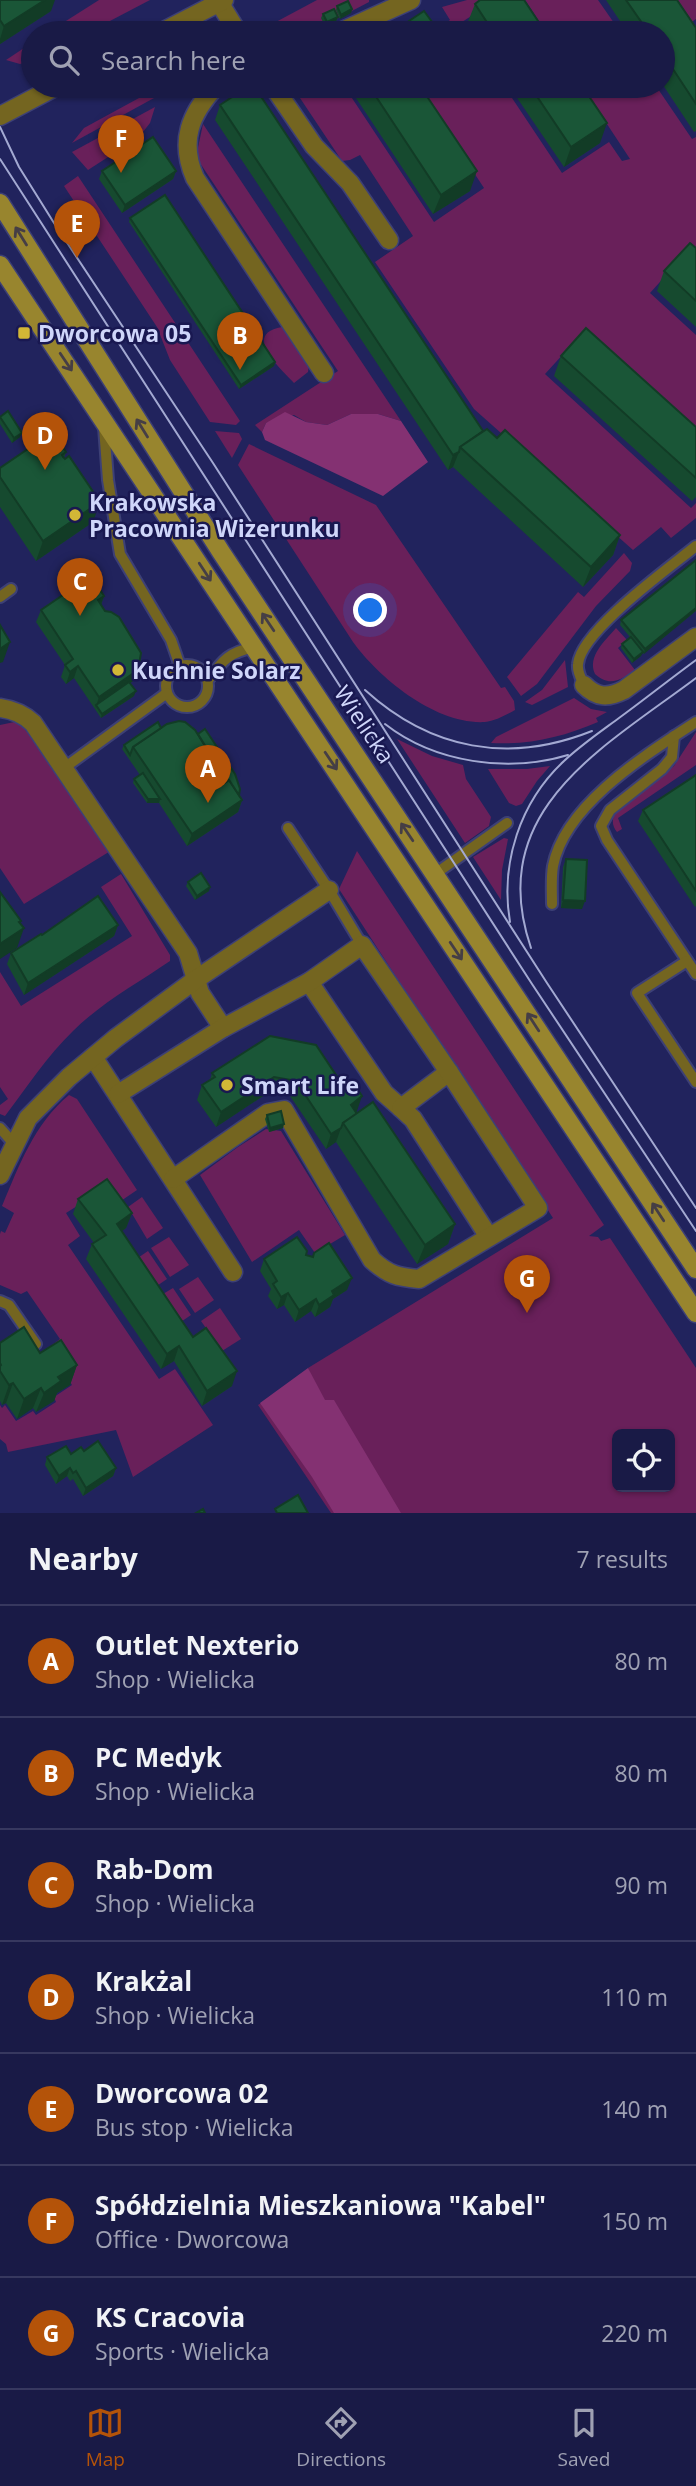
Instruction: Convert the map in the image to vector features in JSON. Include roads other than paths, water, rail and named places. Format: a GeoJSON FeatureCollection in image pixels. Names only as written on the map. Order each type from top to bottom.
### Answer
{"type":"FeatureCollection","features":[{"type":"Feature","properties":{"kind":"main road","name":"Wielicka"},"geometry":{"type":"LineString","coordinates":[[0,203],[214,541],[696,1269]]}},
{"type":"Feature","properties":{"kind":"main road"},"geometry":{"type":"LineString","coordinates":[[0,265],[696,1313]]}},
{"type":"Feature","properties":{"kind":"street"},"geometry":{"type":"LineString","coordinates":[[365,21],[411,0]]}},
{"type":"Feature","properties":{"kind":"street"},"geometry":{"type":"LineString","coordinates":[[183,21],[222,1],[231,21]]}},
{"type":"Feature","properties":{"kind":"street"},"geometry":{"type":"LineString","coordinates":[[0,116],[34,98]]}},
{"type":"Feature","properties":{"kind":"street"},"geometry":{"type":"LineString","coordinates":[[207,98],[195,114],[188,138],[188,161],[195,177],[324,373]]}},
{"type":"Feature","properties":{"kind":"street"},"geometry":{"type":"LineString","coordinates":[[280,98],[314,146],[351,183],[389,240]]}},
{"type":"Feature","properties":{"kind":"street"},"geometry":{"type":"LineString","coordinates":[[584,685],[591,693],[614,695],[696,637]]}},
{"type":"Feature","properties":{"kind":"street"},"geometry":{"type":"LineString","coordinates":[[0,708],[11,709],[33,723],[188,953],[200,993],[223,1028]]}},
{"type":"Feature","properties":{"kind":"street"},"geometry":{"type":"LineString","coordinates":[[0,1175],[28,1118],[69,1077],[116,1038],[195,980],[330,890]]}},
{"type":"Feature","properties":{"kind":"street"},"geometry":{"type":"LineString","coordinates":[[118,1094],[223,1028],[309,982],[362,945],[538,1208],[419,1279],[400,1278],[386,1272],[372,1260],[284,1110],[268,1113],[173,1179]]}},
{"type":"Feature","properties":{"kind":"street"},"geometry":{"type":"LineString","coordinates":[[309,982],[384,1093],[413,1119],[489,1237]]}},
{"type":"Feature","properties":{"kind":"street"},"geometry":{"type":"LineString","coordinates":[[93,1058],[233,1272]]}},
{"type":"Feature","properties":{"kind":"street"},"geometry":{"type":"LineString","coordinates":[[401,1108],[449,1072]]}},
{"type":"Feature","properties":{"kind":"lane"},"geometry":{"type":"LineString","coordinates":[[103,417],[108,480],[120,554],[171,640],[180,666]]}},
{"type":"Feature","properties":{"kind":"lane"},"geometry":{"type":"LineString","coordinates":[[584,685],[578,664],[588,643],[614,613],[696,546]]}},
{"type":"Feature","properties":{"kind":"lane"},"geometry":{"type":"LineString","coordinates":[[0,597],[11,589]]}},
{"type":"Feature","properties":{"kind":"lane"},"geometry":{"type":"LineString","coordinates":[[208,680],[227,656],[235,651],[255,647]]}},
{"type":"Feature","properties":{"kind":"lane"},"geometry":{"type":"LineString","coordinates":[[180,666],[193,666],[205,674],[208,680],[207,694],[203,700],[192,706],[174,703],[167,693],[169,675],[180,666]]}},
{"type":"Feature","properties":{"kind":"lane"},"geometry":{"type":"LineString","coordinates":[[64,768],[167,693]]}},
{"type":"Feature","properties":{"kind":"lane"},"geometry":{"type":"LineString","coordinates":[[552,904],[553,866],[574,822],[593,799],[621,774],[696,722]]}},
{"type":"Feature","properties":{"kind":"lane"},"geometry":{"type":"LineString","coordinates":[[674,736],[672,757],[662,769],[610,810],[601,826],[607,840],[696,974]]}},
{"type":"Feature","properties":{"kind":"lane"},"geometry":{"type":"LineString","coordinates":[[435,874],[507,823]]}},
{"type":"Feature","properties":{"kind":"lane"},"geometry":{"type":"LineString","coordinates":[[288,828],[330,890],[362,945]]}},
{"type":"Feature","properties":{"kind":"lane"},"geometry":{"type":"LineString","coordinates":[[687,961],[637,993],[696,1082]]}},
{"type":"Feature","properties":{"kind":"lane"},"geometry":{"type":"LineString","coordinates":[[0,1128],[14,1144]]}},
{"type":"Feature","properties":{"kind":"lane"},"geometry":{"type":"LineString","coordinates":[[0,1301],[9,1305],[36,1344]]}},
{"type":"Feature","properties":{"kind":"tram line"},"geometry":{"type":"LineString","coordinates":[[0,127],[19,167],[54,223],[213,463],[547,983],[696,1208]]}},
{"type":"Feature","properties":{"kind":"tram line"},"geometry":{"type":"LineString","coordinates":[[0,159],[532,984],[696,1231]]}},
{"type":"Feature","properties":{"kind":"tram line"},"geometry":{"type":"LineString","coordinates":[[510,922],[508,878],[511,856],[525,814],[536,795],[549,777],[577,750],[696,660]]}},
{"type":"Feature","properties":{"kind":"tram line"},"geometry":{"type":"LineString","coordinates":[[531,948],[521,900],[524,857],[538,820],[561,788],[591,758],[624,730],[696,678]]}},
{"type":"Feature","properties":{"kind":"tram line"},"geometry":{"type":"LineString","coordinates":[[365,690],[390,710],[417,726],[444,738],[472,745],[531,747],[592,731]]}},
{"type":"Feature","properties":{"kind":"tram line"},"geometry":{"type":"LineString","coordinates":[[385,724],[426,748],[473,761],[521,763],[568,755]]}},
{"type":"Feature","properties":{"kind":"place","name":"Spółdzielnia Mieszkaniowa \"Kabel\""},"geometry":{"type":"Point","coordinates":[121,173]}},
{"type":"Feature","properties":{"kind":"place","name":"Dworcowa 02"},"geometry":{"type":"Point","coordinates":[77,258]}},
{"type":"Feature","properties":{"kind":"place","name":"Dworcowa 05"},"geometry":{"type":"Point","coordinates":[24,333]}},
{"type":"Feature","properties":{"kind":"place","name":"PC Medyk"},"geometry":{"type":"Point","coordinates":[240,370]}},
{"type":"Feature","properties":{"kind":"place","name":"Krakżal"},"geometry":{"type":"Point","coordinates":[45,470]}},
{"type":"Feature","properties":{"kind":"place","name":"Krakowska Pracownia Wizerunku"},"geometry":{"type":"Point","coordinates":[75,515]}},
{"type":"Feature","properties":{"kind":"place","name":"Rab-Dom"},"geometry":{"type":"Point","coordinates":[80,616]}},
{"type":"Feature","properties":{"kind":"place","name":"Kuchnie Solarz"},"geometry":{"type":"Point","coordinates":[118,670]}},
{"type":"Feature","properties":{"kind":"place","name":"Outlet Nexterio"},"geometry":{"type":"Point","coordinates":[208,803]}},
{"type":"Feature","properties":{"kind":"place","name":"Smart Life"},"geometry":{"type":"Point","coordinates":[227,1085]}},
{"type":"Feature","properties":{"kind":"place","name":"KS Cracovia"},"geometry":{"type":"Point","coordinates":[527,1313]}}]}
